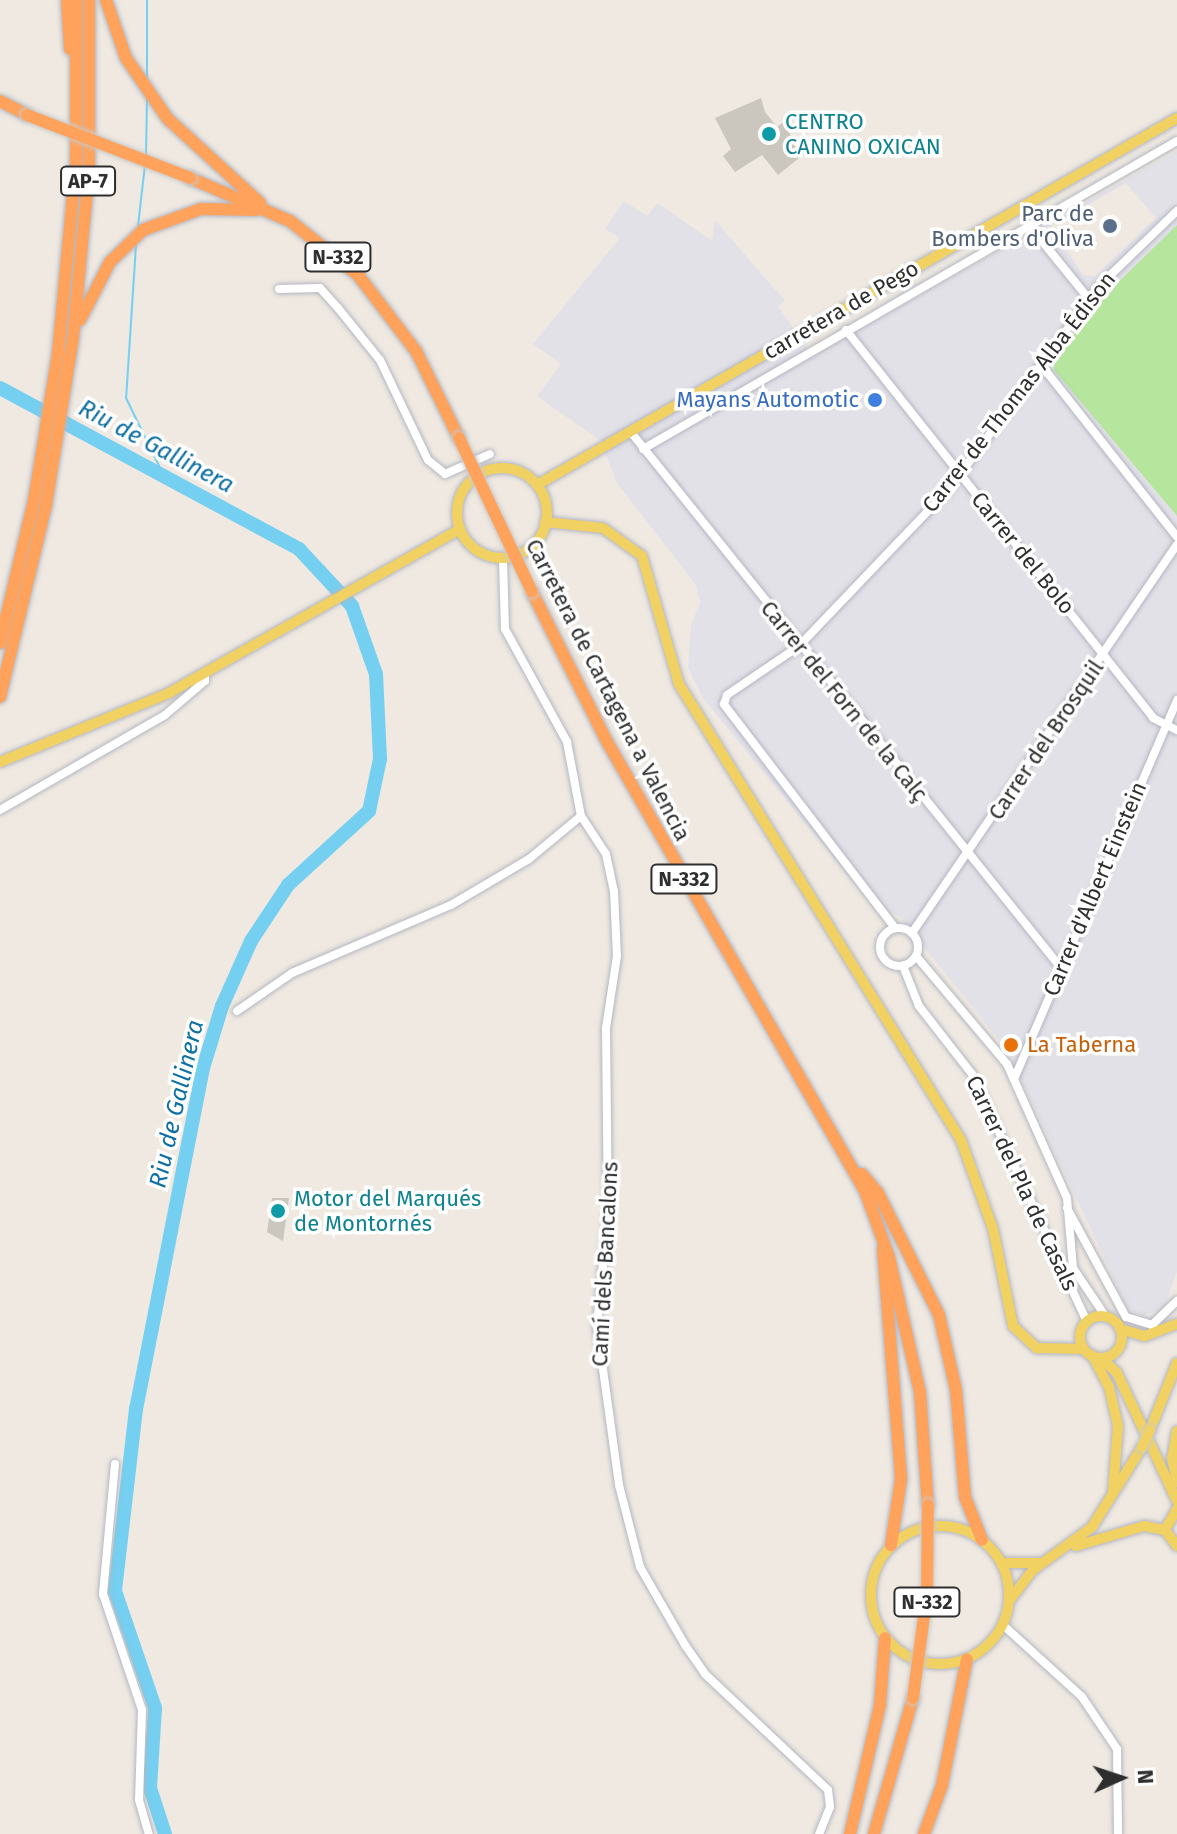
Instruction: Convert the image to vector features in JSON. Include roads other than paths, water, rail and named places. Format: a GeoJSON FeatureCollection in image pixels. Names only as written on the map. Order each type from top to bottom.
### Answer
{"type":"FeatureCollection","features":[{"type":"Feature","properties":{"kind":"highway"},"geometry":{"type":"LineString","coordinates":[[67,0],[78,101]]}},
{"type":"Feature","properties":{"kind":"highway","name":"AP-7"},"geometry":{"type":"LineString","coordinates":[[0,643],[40,502],[58,353],[78,101],[76,0]]}},
{"type":"Feature","properties":{"kind":"highway","name":"AP-7"},"geometry":{"type":"LineString","coordinates":[[0,697],[73,338],[89,173],[89,0]]}},
{"type":"Feature","properties":{"kind":"highway"},"geometry":{"type":"LineString","coordinates":[[106,0],[119,43],[143,85],[168,119],[270,211]]}},
{"type":"Feature","properties":{"kind":"highway","name":"Carretera de Cartagena a Valencia"},"geometry":{"type":"LineString","coordinates":[[0,101],[27,115],[270,211],[341,259],[375,293],[416,351],[606,740],[850,1159],[884,1242],[920,1392],[928,1505],[927,1594],[913,1698],[874,1834]]}},
{"type":"Feature","properties":{"kind":"highway"},"geometry":{"type":"LineString","coordinates":[[73,338],[95,285],[125,242],[162,219],[214,207],[270,211]]}},
{"type":"Feature","properties":{"kind":"highway"},"geometry":{"type":"LineString","coordinates":[[850,1159],[878,1193],[939,1315],[956,1390],[965,1497],[982,1540]]}},
{"type":"Feature","properties":{"kind":"highway"},"geometry":{"type":"LineString","coordinates":[[884,1242],[881,1274],[901,1479],[891,1545]]}},
{"type":"Feature","properties":{"kind":"highway"},"geometry":{"type":"LineString","coordinates":[[850,1834],[880,1705],[885,1638]]}},
{"type":"Feature","properties":{"kind":"highway"},"geometry":{"type":"LineString","coordinates":[[924,1834],[942,1785],[967,1659]]}},
{"type":"Feature","properties":{"kind":"main road","name":"carretera de Pego"},"geometry":{"type":"LineString","coordinates":[[537,485],[1177,118]]}},
{"type":"Feature","properties":{"kind":"main road"},"geometry":{"type":"LineString","coordinates":[[516,470],[537,485],[545,522],[526,551],[503,558],[478,551],[460,529],[462,492],[479,474],[516,470]]}},
{"type":"Feature","properties":{"kind":"main road"},"geometry":{"type":"LineString","coordinates":[[545,522],[603,528],[642,556],[679,684],[961,1140],[993,1229],[1009,1319],[1029,1343],[1093,1354],[1116,1351]]}},
{"type":"Feature","properties":{"kind":"main road"},"geometry":{"type":"LineString","coordinates":[[0,762],[205,674],[460,529]]}},
{"type":"Feature","properties":{"kind":"main road"},"geometry":{"type":"LineString","coordinates":[[1064,1350],[1081,1334],[1087,1322],[1106,1317],[1120,1329],[1156,1335],[1177,1324]]}},
{"type":"Feature","properties":{"kind":"main road"},"geometry":{"type":"LineString","coordinates":[[1120,1329],[1116,1351],[1117,1373],[1173,1486],[1177,1501]]}},
{"type":"Feature","properties":{"kind":"main road"},"geometry":{"type":"LineString","coordinates":[[1081,1334],[1093,1354],[1118,1426],[1118,1468],[1109,1505]]}},
{"type":"Feature","properties":{"kind":"main road"},"geometry":{"type":"LineString","coordinates":[[1093,1354],[1117,1373]]}},
{"type":"Feature","properties":{"kind":"main road"},"geometry":{"type":"LineString","coordinates":[[1059,1553],[1109,1505],[1142,1447],[1177,1363]]}},
{"type":"Feature","properties":{"kind":"main road"},"geometry":{"type":"LineString","coordinates":[[1165,1530],[1174,1511],[1172,1458],[1177,1431]]}},
{"type":"Feature","properties":{"kind":"main road"},"geometry":{"type":"LineString","coordinates":[[926,1527],[965,1530],[982,1540],[1002,1563],[1009,1601],[1003,1625],[967,1659],[929,1664],[904,1655],[885,1638],[873,1614],[871,1587],[891,1545],[926,1527]]}},
{"type":"Feature","properties":{"kind":"main road"},"geometry":{"type":"LineString","coordinates":[[1009,1601],[1045,1561],[1059,1553],[1128,1529],[1165,1530]]}},
{"type":"Feature","properties":{"kind":"main road"},"geometry":{"type":"LineString","coordinates":[[1165,1530],[1177,1546]]}},
{"type":"Feature","properties":{"kind":"main road"},"geometry":{"type":"LineString","coordinates":[[1002,1563],[1045,1561]]}},
{"type":"Feature","properties":{"kind":"street"},"geometry":{"type":"LineString","coordinates":[[643,449],[1177,141]]}},
{"type":"Feature","properties":{"kind":"street","name":"Carrer de Thomas Alba Édison"},"geometry":{"type":"LineString","coordinates":[[895,928],[724,704],[727,695],[799,646],[959,473],[1042,366],[1089,299],[1177,211]]}},
{"type":"Feature","properties":{"kind":"street"},"geometry":{"type":"LineString","coordinates":[[1029,225],[1089,299]]}},
{"type":"Feature","properties":{"kind":"street"},"geometry":{"type":"LineString","coordinates":[[279,289],[320,288],[338,308],[380,360],[428,460],[445,474],[490,454]]}},
{"type":"Feature","properties":{"kind":"street","name":"Carrer del Bolo"},"geometry":{"type":"LineString","coordinates":[[846,330],[1104,654],[1166,726],[1177,730]]}},
{"type":"Feature","properties":{"kind":"street"},"geometry":{"type":"LineString","coordinates":[[1042,366],[1177,537]]}},
{"type":"Feature","properties":{"kind":"street","name":"Carrer del Forn de la Calç"},"geometry":{"type":"LineString","coordinates":[[630,431],[799,646],[1061,968]]}},
{"type":"Feature","properties":{"kind":"street","name":"Carrer del Brosquil"},"geometry":{"type":"LineString","coordinates":[[912,933],[969,854],[1177,545]]}},
{"type":"Feature","properties":{"kind":"street"},"geometry":{"type":"LineString","coordinates":[[237,1011],[292,973],[451,905],[529,859],[581,816],[567,742],[505,629],[503,558]]}},
{"type":"Feature","properties":{"kind":"street"},"geometry":{"type":"LineString","coordinates":[[0,810],[154,723],[205,681],[205,674]]}},
{"type":"Feature","properties":{"kind":"street","name":"Carrer d'Albert Einstein"},"geometry":{"type":"LineString","coordinates":[[1014,1079],[1177,700]]}},
{"type":"Feature","properties":{"kind":"street","name":"Camí dels Bancalons"},"geometry":{"type":"LineString","coordinates":[[581,816],[606,854],[616,916],[606,1028],[608,1215],[597,1326],[619,1485],[640,1567],[685,1645],[705,1674],[828,1790],[830,1807],[819,1834]]}},
{"type":"Feature","properties":{"kind":"street"},"geometry":{"type":"LineString","coordinates":[[895,928],[912,933],[916,956],[903,966],[890,964],[880,949],[884,935],[895,928]]}},
{"type":"Feature","properties":{"kind":"street","name":"Carrer del Pla de Casals"},"geometry":{"type":"LineString","coordinates":[[916,956],[1001,1053],[1067,1208],[1121,1311],[1133,1323],[1152,1325],[1177,1301]]}},
{"type":"Feature","properties":{"kind":"street","name":"Carrer del Pla de Casals"},"geometry":{"type":"LineString","coordinates":[[903,966],[919,1006],[979,1088],[1087,1322]]}},
{"type":"Feature","properties":{"kind":"street","name":"Carrer del Pla de Casals"},"geometry":{"type":"LineString","coordinates":[[1067,1208],[1070,1261],[1106,1317]]}},
{"type":"Feature","properties":{"kind":"street"},"geometry":{"type":"LineString","coordinates":[[115,1464],[103,1594],[142,1710],[139,1800],[149,1834]]}},
{"type":"Feature","properties":{"kind":"street"},"geometry":{"type":"LineString","coordinates":[[1003,1625],[1082,1697],[1117,1749],[1118,1834]]}},
{"type":"Feature","properties":{"kind":"waterway"},"geometry":{"type":"LineString","coordinates":[[147,0],[147,79]]}},
{"type":"Feature","properties":{"kind":"waterway"},"geometry":{"type":"LineString","coordinates":[[146,155],[147,97]]}},
{"type":"Feature","properties":{"kind":"waterway"},"geometry":{"type":"LineString","coordinates":[[138,226],[145,165]]}},
{"type":"Feature","properties":{"kind":"waterway"},"geometry":{"type":"LineString","coordinates":[[136,245],[126,398],[163,474]]}},
{"type":"Feature","properties":{"kind":"waterway","name":"Riu de Gallinera"},"geometry":{"type":"LineString","coordinates":[[0,388],[299,549],[352,606],[376,674],[380,759],[369,811],[288,885],[251,941],[222,1006],[203,1068],[136,1409],[115,1591],[155,1708],[150,1788],[165,1834]]}},
{"type":"Feature","properties":{"kind":"place","name":"CENTRO CANINO OXICAN"},"geometry":{"type":"Point","coordinates":[769,134]}},
{"type":"Feature","properties":{"kind":"place","name":"Parc de Bombers d'Oliva"},"geometry":{"type":"Point","coordinates":[1110,226]}},
{"type":"Feature","properties":{"kind":"place","name":"Mayans Automotic"},"geometry":{"type":"Point","coordinates":[875,400]}},
{"type":"Feature","properties":{"kind":"place","name":"La Taberna"},"geometry":{"type":"Point","coordinates":[1011,1045]}},
{"type":"Feature","properties":{"kind":"place","name":"Motor del Marqués de Montornés"},"geometry":{"type":"Point","coordinates":[278,1211]}}]}
